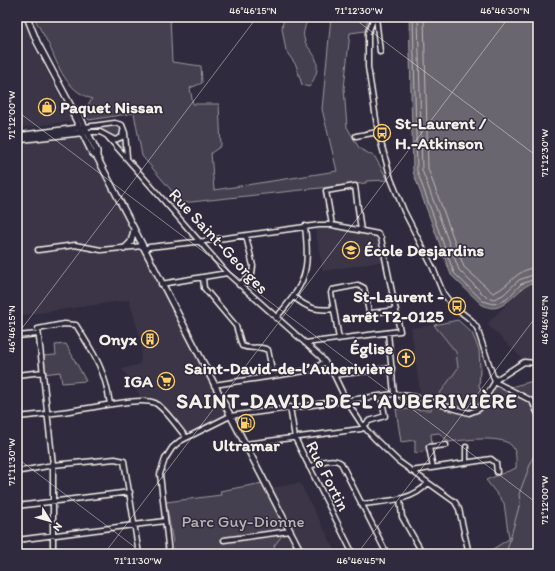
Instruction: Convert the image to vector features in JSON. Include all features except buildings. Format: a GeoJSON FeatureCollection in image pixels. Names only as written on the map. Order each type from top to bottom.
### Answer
{"type":"FeatureCollection","features":[{"type":"Feature","properties":{"kind":"main road"},"geometry":{"type":"LineString","coordinates":[[27,17],[37,42],[84,130],[92,152],[97,157],[161,284],[302,554]]}},
{"type":"Feature","properties":{"kind":"main road"},"geometry":{"type":"LineString","coordinates":[[17,136],[84,130]]}},
{"type":"Feature","properties":{"kind":"main road"},"geometry":{"type":"LineString","coordinates":[[17,140],[84,130]]}},
{"type":"Feature","properties":{"kind":"main road"},"geometry":{"type":"LineString","coordinates":[[124,249],[131,242],[134,230]]}},
{"type":"Feature","properties":{"kind":"street"},"geometry":{"type":"LineString","coordinates":[[375,17],[380,52]]}},
{"type":"Feature","properties":{"kind":"street"},"geometry":{"type":"LineString","coordinates":[[375,17],[368,32],[368,66],[378,132],[391,179],[433,268],[440,287],[450,302],[472,320],[477,328],[496,381],[500,385],[532,401],[538,414]]}},
{"type":"Feature","properties":{"kind":"street"},"geometry":{"type":"LineString","coordinates":[[84,130],[115,123],[123,128],[128,159]]}},
{"type":"Feature","properties":{"kind":"street"},"geometry":{"type":"LineString","coordinates":[[84,130],[97,131],[118,140],[122,137],[123,128]]}},
{"type":"Feature","properties":{"kind":"street"},"geometry":{"type":"LineString","coordinates":[[356,136],[378,132]]}},
{"type":"Feature","properties":{"kind":"street","name":"Rue Saint-Georges"},"geometry":{"type":"LineString","coordinates":[[107,136],[227,273],[325,362],[334,375],[346,400],[363,426],[386,450],[411,471],[450,498],[458,508],[470,554]]}},
{"type":"Feature","properties":{"kind":"street"},"geometry":{"type":"LineString","coordinates":[[332,225],[326,191],[355,186],[361,231]]}},
{"type":"Feature","properties":{"kind":"street"},"geometry":{"type":"LineString","coordinates":[[38,250],[75,245],[101,250],[144,248],[246,236],[304,226],[332,225],[374,232],[381,238],[400,331],[305,343]]}},
{"type":"Feature","properties":{"kind":"street"},"geometry":{"type":"LineString","coordinates":[[276,318],[294,297],[305,276],[307,262],[304,226]]}},
{"type":"Feature","properties":{"kind":"street"},"geometry":{"type":"LineString","coordinates":[[239,285],[252,274],[254,266],[246,236]]}},
{"type":"Feature","properties":{"kind":"street"},"geometry":{"type":"LineString","coordinates":[[161,284],[227,273]]}},
{"type":"Feature","properties":{"kind":"street"},"geometry":{"type":"LineString","coordinates":[[203,278],[204,288],[236,326],[242,346],[248,348],[260,346],[268,350],[273,375]]}},
{"type":"Feature","properties":{"kind":"street"},"geometry":{"type":"LineString","coordinates":[[338,339],[333,309],[332,290],[358,285],[364,288],[369,312],[396,310]]}},
{"type":"Feature","properties":{"kind":"street"},"geometry":{"type":"LineString","coordinates":[[294,297],[304,306],[312,309],[333,309]]}},
{"type":"Feature","properties":{"kind":"street"},"geometry":{"type":"LineString","coordinates":[[53,554],[53,465],[49,413],[38,329],[64,324],[76,325],[95,354],[105,377],[110,404]]}},
{"type":"Feature","properties":{"kind":"street"},"geometry":{"type":"LineString","coordinates":[[388,333],[394,394]]}},
{"type":"Feature","properties":{"kind":"street"},"geometry":{"type":"LineString","coordinates":[[17,336],[38,334]]}},
{"type":"Feature","properties":{"kind":"street"},"geometry":{"type":"LineString","coordinates":[[214,385],[312,370],[325,362]]}},
{"type":"Feature","properties":{"kind":"street"},"geometry":{"type":"LineString","coordinates":[[169,554],[160,474],[164,459],[172,448],[186,438],[230,416],[394,394],[415,397],[469,413],[479,409],[496,381],[524,362],[537,363]]}},
{"type":"Feature","properties":{"kind":"street"},"geometry":{"type":"LineString","coordinates":[[334,375],[392,368]]}},
{"type":"Feature","properties":{"kind":"street"},"geometry":{"type":"LineString","coordinates":[[17,376],[43,372]]}},
{"type":"Feature","properties":{"kind":"street"},"geometry":{"type":"LineString","coordinates":[[245,444],[361,428],[369,421],[385,416],[381,396]]}},
{"type":"Feature","properties":{"kind":"street"},"geometry":{"type":"LineString","coordinates":[[17,417],[110,404],[144,402],[155,403],[171,419],[186,438]]}},
{"type":"Feature","properties":{"kind":"street","name":"Rue Fortin"},"geometry":{"type":"LineString","coordinates":[[290,407],[295,438],[308,467],[353,554]]}},
{"type":"Feature","properties":{"kind":"street"},"geometry":{"type":"LineString","coordinates":[[433,468],[429,447],[446,445]]}},
{"type":"Feature","properties":{"kind":"street"},"geometry":{"type":"LineString","coordinates":[[466,447],[466,463]]}},
{"type":"Feature","properties":{"kind":"street"},"geometry":{"type":"LineString","coordinates":[[17,470],[21,471],[53,465],[120,459],[124,461],[139,554]]}},
{"type":"Feature","properties":{"kind":"street"},"geometry":{"type":"LineString","coordinates":[[411,471],[491,459],[496,463],[497,472]]}},
{"type":"Feature","properties":{"kind":"street"},"geometry":{"type":"LineString","coordinates":[[308,467],[319,462],[338,461],[386,554]]}},
{"type":"Feature","properties":{"kind":"street"},"geometry":{"type":"LineString","coordinates":[[361,504],[400,499],[417,493],[428,483]]}},
{"type":"Feature","properties":{"kind":"street"},"geometry":{"type":"LineString","coordinates":[[17,506],[130,492]]}},
{"type":"Feature","properties":{"kind":"street"},"geometry":{"type":"LineString","coordinates":[[400,499],[402,517],[423,554]]}},
{"type":"Feature","properties":{"kind":"street"},"geometry":{"type":"LineString","coordinates":[[17,540],[165,521]]}},
{"type":"Feature","properties":{"kind":"street"},"geometry":{"type":"LineString","coordinates":[[224,540],[290,531]]}},
{"type":"Feature","properties":{"kind":"shaded area"},"geometry":{"type":"Polygon","coordinates":[[[17,17],[22,17],[35,49],[72,121],[29,127],[17,126],[17,17]]]}},
{"type":"Feature","properties":{"kind":"shaded area"},"geometry":{"type":"Polygon","coordinates":[[[82,136],[231,413],[181,435],[155,404],[141,397],[122,369],[140,364],[142,344],[129,300],[17,316],[17,144],[82,136]]]}},
{"type":"Feature","properties":{"kind":"shaded area","name":"École Desjardins"},"geometry":{"type":"Polygon","coordinates":[[[315,226],[374,234],[381,238],[385,261],[323,271],[315,226]]]}},
{"type":"Feature","properties":{"kind":"shaded area"},"geometry":{"type":"Polygon","coordinates":[[[538,282],[538,374],[487,324],[523,288],[538,282]]]}},
{"type":"Feature","properties":{"kind":"shaded area"},"geometry":{"type":"Polygon","coordinates":[[[434,325],[445,340],[480,333],[484,346],[479,409],[421,399],[411,328],[434,325]]]}},
{"type":"Feature","properties":{"kind":"shaded area"},"geometry":{"type":"Polygon","coordinates":[[[300,483],[337,554],[276,554],[274,546],[270,488],[300,483]]]}},
{"type":"Feature","properties":{"kind":"green space"},"geometry":{"type":"Polygon","coordinates":[[[34,17],[170,17],[172,62],[201,66],[202,83],[190,88],[193,104],[219,104],[221,146],[211,153],[214,190],[337,171],[322,109],[331,17],[368,17],[365,31],[350,33],[344,88],[347,127],[359,148],[375,157],[388,180],[366,181],[366,183],[182,203],[142,156],[134,113],[89,120],[83,113],[92,99],[75,90],[64,77],[34,17]]]}},
{"type":"Feature","properties":{"kind":"green space"},"geometry":{"type":"Polygon","coordinates":[[[284,17],[307,17],[304,38],[306,44],[315,56],[317,65],[316,74],[309,87],[302,85],[296,65],[286,51],[282,28],[284,17]]]}},
{"type":"Feature","properties":{"kind":"green space"},"geometry":{"type":"Polygon","coordinates":[[[115,123],[122,125],[128,159],[111,140],[100,132],[97,125],[115,123]]]}},
{"type":"Feature","properties":{"kind":"green space"},"geometry":{"type":"Polygon","coordinates":[[[458,320],[472,333],[479,350],[479,386],[482,393],[492,391],[495,385],[503,389],[533,381],[538,384],[538,554],[488,554],[488,552],[509,539],[504,503],[486,480],[516,468],[515,453],[511,445],[499,440],[490,439],[472,439],[449,442],[439,433],[431,434],[434,467],[428,451],[415,453],[415,440],[401,442],[396,409],[431,410],[433,403],[458,368],[456,352],[434,325],[458,320]]]}},
{"type":"Feature","properties":{"kind":"green space"},"geometry":{"type":"Polygon","coordinates":[[[66,344],[86,381],[62,383],[60,372],[44,374],[41,356],[56,355],[55,345],[66,344]]]}},
{"type":"Feature","properties":{"kind":"green space","name":"Parc Guy-Dionne"},"geometry":{"type":"Polygon","coordinates":[[[263,483],[287,529],[274,546],[276,554],[175,554],[166,502],[221,495],[220,491],[263,483]]]}},
{"type":"Feature","properties":{"kind":"water"},"geometry":{"type":"Polygon","coordinates":[[[409,17],[538,17],[538,282],[523,288],[504,304],[497,307],[489,308],[481,304],[451,275],[413,172],[409,17]]]}},
{"type":"Feature","properties":{"kind":"waterway"},"geometry":{"type":"LineString","coordinates":[[506,554],[520,503],[519,494],[538,444]]}},
{"type":"Feature","properties":{"kind":"place","name":"Paquet Nissan"},"geometry":{"type":"Point","coordinates":[47,107]}},
{"type":"Feature","properties":{"kind":"place","name":"St-Laurent / H.-Atkinson"},"geometry":{"type":"Point","coordinates":[382,133]}},
{"type":"Feature","properties":{"kind":"place","name":"École Desjardins"},"geometry":{"type":"Point","coordinates":[351,250]}},
{"type":"Feature","properties":{"kind":"place","name":"St-Laurent - arrêt T2-0125"},"geometry":{"type":"Point","coordinates":[457,306]}},
{"type":"Feature","properties":{"kind":"place","name":"Onyx"},"geometry":{"type":"Point","coordinates":[150,339]}},
{"type":"Feature","properties":{"kind":"place","name":"Église Saint-David-de-l’Auberivière"},"geometry":{"type":"Point","coordinates":[406,358]}},
{"type":"Feature","properties":{"kind":"place","name":"IGA"},"geometry":{"type":"Point","coordinates":[166,381]}},
{"type":"Feature","properties":{"kind":"place","name":"Ultramar"},"geometry":{"type":"Point","coordinates":[246,423]}},
{"type":"Feature","properties":{"kind":"district","name":"SAINT-DAVID-DE-L'AUBERIVIÈRE"},"geometry":{"type":"Point","coordinates":[347,400]}}]}
